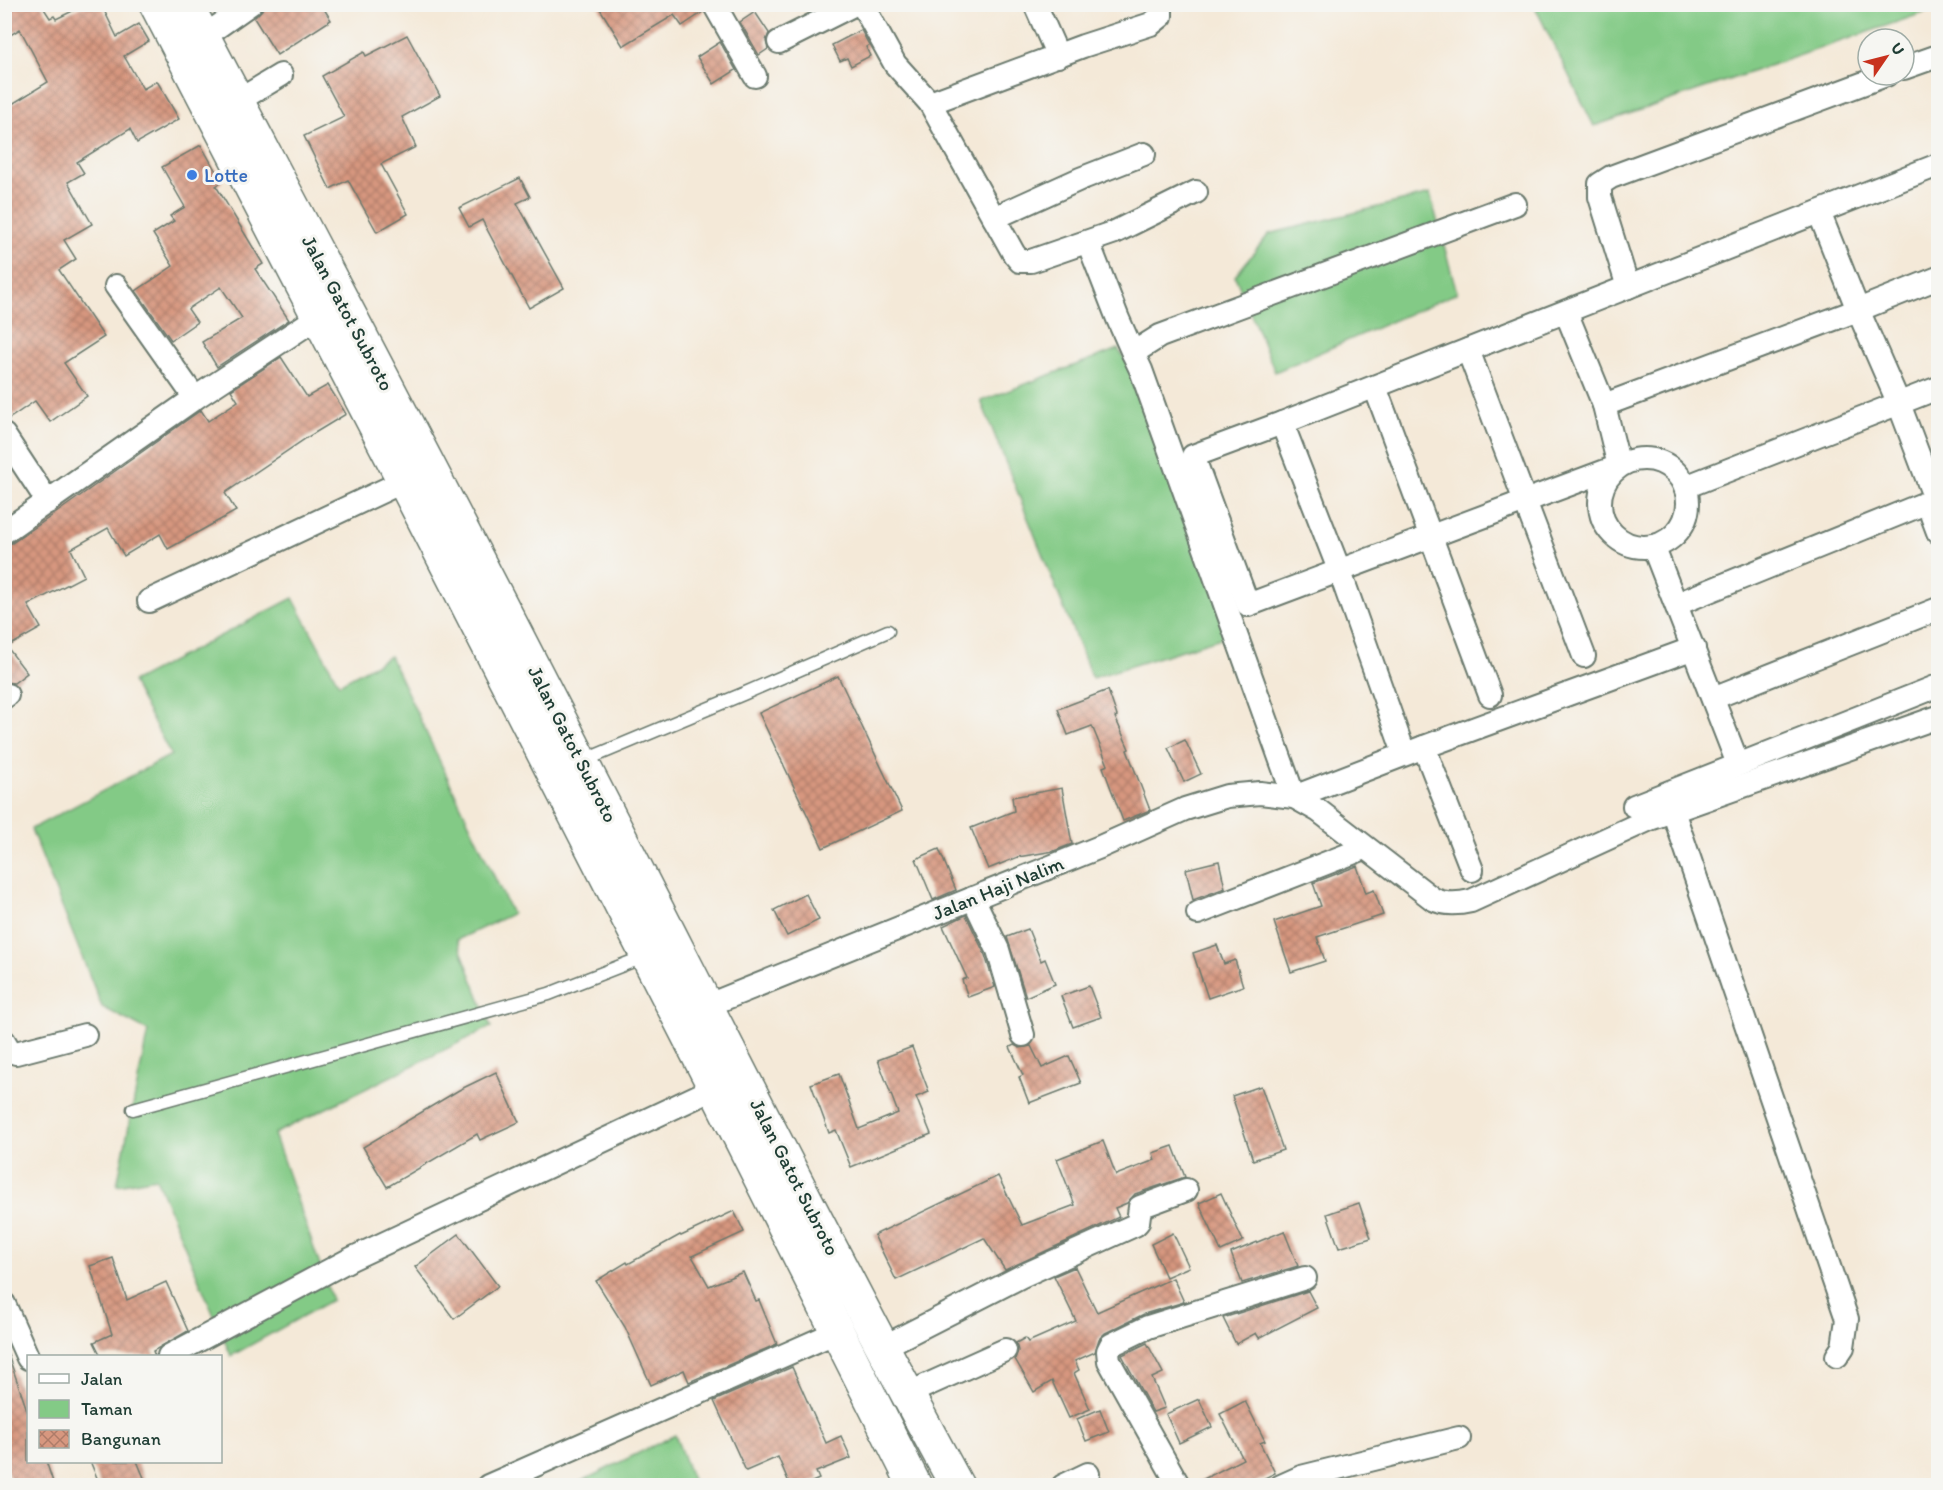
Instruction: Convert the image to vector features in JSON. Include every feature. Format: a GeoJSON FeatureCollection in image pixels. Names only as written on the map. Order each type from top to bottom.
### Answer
{"type":"FeatureCollection","features":[{"type":"Feature","properties":{"kind":"highway","name":"Jalan Gatot Subroto"},"geometry":{"type":"LineString","coordinates":[[156,4],[405,481],[915,1485]]}},
{"type":"Feature","properties":{"kind":"highway","name":"Jalan Gatot Subroto"},"geometry":{"type":"LineString","coordinates":[[186,4],[582,761],[907,1394],[957,1485]]}},
{"type":"Feature","properties":{"kind":"street"},"geometry":{"type":"LineString","coordinates":[[203,37],[250,4]]}},
{"type":"Feature","properties":{"kind":"street"},"geometry":{"type":"LineString","coordinates":[[714,4],[754,76]]}},
{"type":"Feature","properties":{"kind":"street"},"geometry":{"type":"LineString","coordinates":[[778,42],[855,4]]}},
{"type":"Feature","properties":{"kind":"street"},"geometry":{"type":"LineString","coordinates":[[861,4],[895,64],[930,103],[1020,261],[1031,261],[1115,232],[1196,192]]}},
{"type":"Feature","properties":{"kind":"street"},"geometry":{"type":"LineString","coordinates":[[1035,4],[1058,56]]}},
{"type":"Feature","properties":{"kind":"street"},"geometry":{"type":"LineString","coordinates":[[930,103],[1151,24],[1161,16],[1161,4]]}},
{"type":"Feature","properties":{"kind":"street"},"geometry":{"type":"LineString","coordinates":[[1916,64],[1938,56]]}},
{"type":"Feature","properties":{"kind":"street"},"geometry":{"type":"LineString","coordinates":[[236,102],[281,75]]}},
{"type":"Feature","properties":{"kind":"street"},"geometry":{"type":"LineString","coordinates":[[1628,287],[1600,197],[1600,184],[1622,173],[1856,86]]}},
{"type":"Feature","properties":{"kind":"street"},"geometry":{"type":"LineString","coordinates":[[994,218],[1080,179],[1144,154]]}},
{"type":"Feature","properties":{"kind":"street"},"geometry":{"type":"LineString","coordinates":[[1619,466],[1604,484],[1600,497],[1600,512],[1605,524],[1614,536],[1639,547],[1653,546],[1666,541],[1677,532],[1685,518],[1688,504],[1685,487],[1678,476],[1666,465],[1652,460],[1637,459],[1248,605],[1193,456],[1375,387],[1938,165]]}},
{"type":"Feature","properties":{"kind":"street"},"geometry":{"type":"LineString","coordinates":[[1133,353],[1160,336],[1515,204]]}},
{"type":"Feature","properties":{"kind":"street"},"geometry":{"type":"LineString","coordinates":[[1819,212],[1937,499],[1932,516],[1938,532]]}},
{"type":"Feature","properties":{"kind":"street"},"geometry":{"type":"LineString","coordinates":[[1088,242],[1118,320],[1141,370],[1294,797],[1319,811],[1433,899],[1441,903],[1458,904],[1471,901],[1650,819],[1938,717]]}},
{"type":"Feature","properties":{"kind":"street"},"geometry":{"type":"LineString","coordinates":[[1604,405],[1938,278]]}},
{"type":"Feature","properties":{"kind":"street"},"geometry":{"type":"LineString","coordinates":[[116,286],[195,398]]}},
{"type":"Feature","properties":{"kind":"street"},"geometry":{"type":"LineString","coordinates":[[1566,312],[1604,405],[1619,466]]}},
{"type":"Feature","properties":{"kind":"street"},"geometry":{"type":"LineString","coordinates":[[4,532],[195,398],[318,317]]}},
{"type":"Feature","properties":{"kind":"street"},"geometry":{"type":"LineString","coordinates":[[1468,350],[1584,656]]}},
{"type":"Feature","properties":{"kind":"street"},"geometry":{"type":"LineString","coordinates":[[1375,387],[1490,696]]}},
{"type":"Feature","properties":{"kind":"street"},"geometry":{"type":"LineString","coordinates":[[1685,487],[1938,388]]}},
{"type":"Feature","properties":{"kind":"street"},"geometry":{"type":"LineString","coordinates":[[1282,423],[1340,572],[1414,750],[1472,870]]}},
{"type":"Feature","properties":{"kind":"street"},"geometry":{"type":"LineString","coordinates":[[4,435],[48,502]]}},
{"type":"Feature","properties":{"kind":"street"},"geometry":{"type":"LineString","coordinates":[[149,601],[405,481]]}},
{"type":"Feature","properties":{"kind":"street"},"geometry":{"type":"LineString","coordinates":[[1677,604],[1937,499]]}},
{"type":"Feature","properties":{"kind":"street"},"geometry":{"type":"LineString","coordinates":[[1653,546],[1738,764]]}},
{"type":"Feature","properties":{"kind":"street"},"geometry":{"type":"LineString","coordinates":[[1713,698],[1938,609]]}},
{"type":"Feature","properties":{"kind":"street"},"geometry":{"type":"LineString","coordinates":[[1294,797],[1414,750],[1694,648]]}},
{"type":"Feature","properties":{"kind":"street"},"geometry":{"type":"LineString","coordinates":[[1634,806],[1938,686]]}},
{"type":"Feature","properties":{"kind":"street","name":"Jalan Haji Nalim"},"geometry":{"type":"LineString","coordinates":[[706,1006],[1100,847],[1185,809],[1227,796],[1260,793],[1294,797]]}},
{"type":"Feature","properties":{"kind":"street"},"geometry":{"type":"LineString","coordinates":[[1673,811],[1848,1319],[1843,1347],[1838,1356]]}},
{"type":"Feature","properties":{"kind":"street"},"geometry":{"type":"LineString","coordinates":[[1198,913],[1365,848]]}},
{"type":"Feature","properties":{"kind":"street"},"geometry":{"type":"LineString","coordinates":[[973,898],[998,950],[1023,1035]]}},
{"type":"Feature","properties":{"kind":"street"},"geometry":{"type":"LineString","coordinates":[[7,1049],[16,1053],[85,1035]]}},
{"type":"Feature","properties":{"kind":"street"},"geometry":{"type":"LineString","coordinates":[[171,1355],[351,1259],[715,1088]]}},
{"type":"Feature","properties":{"kind":"street"},"geometry":{"type":"LineString","coordinates":[[883,1347],[1022,1276],[1135,1225],[1138,1222],[1140,1207],[1186,1190]]}},
{"type":"Feature","properties":{"kind":"street"},"geometry":{"type":"LineString","coordinates":[[1179,1485],[1109,1361],[1108,1351],[1111,1345],[1148,1327],[1305,1278]]}},
{"type":"Feature","properties":{"kind":"street"},"geometry":{"type":"LineString","coordinates":[[4,1304],[27,1356]]}},
{"type":"Feature","properties":{"kind":"street"},"geometry":{"type":"LineString","coordinates":[[488,1485],[838,1331]]}},
{"type":"Feature","properties":{"kind":"street"},"geometry":{"type":"LineString","coordinates":[[907,1394],[1005,1350]]}},
{"type":"Feature","properties":{"kind":"street"},"geometry":{"type":"LineString","coordinates":[[1281,1485],[1301,1477],[1459,1438]]}},
{"type":"Feature","properties":{"kind":"street"},"geometry":{"type":"LineString","coordinates":[[1063,1485],[1088,1474]]}},
{"type":"Feature","properties":{"kind":"lane"},"geometry":{"type":"LineString","coordinates":[[582,761],[888,631]]}},
{"type":"Feature","properties":{"kind":"lane"},"geometry":{"type":"LineString","coordinates":[[133,1109],[549,994],[648,956]]}},
{"type":"Feature","properties":{"kind":"green space"},"geometry":{"type":"Polygon","coordinates":[[[1938,4],[1938,8],[1883,27],[1856,27],[1856,36],[1594,126],[1534,5],[1938,4]]]}},
{"type":"Feature","properties":{"kind":"green space"},"geometry":{"type":"Polygon","coordinates":[[[1430,194],[1457,293],[1275,372],[1235,276],[1269,234],[1430,194]]]}},
{"type":"Feature","properties":{"kind":"green space"},"geometry":{"type":"Polygon","coordinates":[[[1118,349],[1165,417],[1237,633],[1092,678],[981,401],[1118,349]]]}},
{"type":"Feature","properties":{"kind":"green space"},"geometry":{"type":"Polygon","coordinates":[[[293,598],[339,684],[390,656],[512,914],[457,940],[491,1027],[274,1134],[332,1300],[231,1356],[156,1178],[117,1185],[148,1031],[102,1007],[31,829],[171,755],[132,682],[293,598]]]}},
{"type":"Feature","properties":{"kind":"green space"},"geometry":{"type":"Polygon","coordinates":[[[675,1435],[694,1485],[574,1485],[675,1435]]]}},
{"type":"Feature","properties":{"kind":"building"},"geometry":{"type":"Polygon","coordinates":[[[4,4],[41,4],[50,18],[54,16],[56,19],[87,4],[101,4],[117,37],[139,24],[149,41],[124,56],[143,89],[157,81],[179,119],[137,143],[130,129],[77,162],[84,173],[68,182],[92,224],[64,240],[76,259],[59,270],[104,337],[64,363],[87,396],[50,422],[35,401],[4,422],[4,109],[48,82],[20,29],[4,39],[4,4]]]}},
{"type":"Feature","properties":{"kind":"building"},"geometry":{"type":"Polygon","coordinates":[[[263,4],[321,4],[331,20],[277,55],[254,18],[262,10],[263,4]]]}},
{"type":"Feature","properties":{"kind":"building"},"geometry":{"type":"Polygon","coordinates":[[[597,4],[701,4],[703,12],[682,26],[674,15],[623,46],[597,4]]]}},
{"type":"Feature","properties":{"kind":"building"},"geometry":{"type":"Polygon","coordinates":[[[755,12],[769,33],[766,41],[768,49],[759,55],[740,22],[755,12]]]}},
{"type":"Feature","properties":{"kind":"building"},"geometry":{"type":"Polygon","coordinates":[[[861,30],[869,45],[866,47],[870,56],[851,66],[847,58],[840,61],[832,45],[861,30]]]}},
{"type":"Feature","properties":{"kind":"building"},"geometry":{"type":"Polygon","coordinates":[[[407,35],[440,96],[402,117],[416,147],[381,164],[408,214],[377,232],[348,180],[330,189],[304,136],[344,117],[322,76],[364,52],[366,56],[407,35]]]}},
{"type":"Feature","properties":{"kind":"building"},"geometry":{"type":"Polygon","coordinates":[[[720,42],[736,70],[714,84],[697,57],[720,42]]]}},
{"type":"Feature","properties":{"kind":"building"},"geometry":{"type":"Polygon","coordinates":[[[201,145],[222,182],[216,186],[263,264],[255,269],[289,320],[217,367],[202,342],[242,318],[221,287],[188,309],[197,322],[171,340],[136,291],[173,266],[153,234],[174,221],[170,216],[185,207],[162,167],[201,145]]]}},
{"type":"Feature","properties":{"kind":"building"},"geometry":{"type":"Polygon","coordinates":[[[520,178],[530,197],[517,203],[564,288],[529,308],[482,220],[469,227],[459,208],[520,178]]]}},
{"type":"Feature","properties":{"kind":"building"},"geometry":{"type":"Polygon","coordinates":[[[281,357],[307,397],[328,385],[346,414],[225,493],[236,511],[168,549],[160,534],[124,556],[108,528],[71,549],[84,576],[28,605],[41,628],[7,647],[27,673],[14,683],[4,682],[4,545],[12,543],[56,513],[201,410],[208,421],[238,401],[231,390],[281,357]]]}},
{"type":"Feature","properties":{"kind":"building"},"geometry":{"type":"Polygon","coordinates":[[[838,676],[902,811],[823,848],[759,713],[838,676]]]}},
{"type":"Feature","properties":{"kind":"building"},"geometry":{"type":"Polygon","coordinates":[[[1108,690],[1117,716],[1115,717],[1129,749],[1127,750],[1150,810],[1123,821],[1103,767],[1108,765],[1092,726],[1068,735],[1058,709],[1108,690]]]}},
{"type":"Feature","properties":{"kind":"building"},"geometry":{"type":"Polygon","coordinates":[[[1185,740],[1201,774],[1184,782],[1168,748],[1185,740]]]}},
{"type":"Feature","properties":{"kind":"building"},"geometry":{"type":"Polygon","coordinates":[[[1062,788],[1072,844],[1054,851],[1018,857],[988,869],[971,828],[1014,811],[1012,797],[1062,788]]]}},
{"type":"Feature","properties":{"kind":"building"},"geometry":{"type":"Polygon","coordinates":[[[939,849],[956,890],[933,900],[916,859],[939,849]]]}},
{"type":"Feature","properties":{"kind":"building"},"geometry":{"type":"Polygon","coordinates":[[[1219,861],[1225,888],[1193,900],[1186,869],[1219,861]]]}},
{"type":"Feature","properties":{"kind":"building"},"geometry":{"type":"Polygon","coordinates":[[[1357,866],[1366,893],[1374,890],[1383,915],[1317,937],[1325,961],[1291,972],[1274,922],[1321,906],[1313,883],[1357,866]]]}},
{"type":"Feature","properties":{"kind":"building"},"geometry":{"type":"Polygon","coordinates":[[[806,894],[819,920],[787,936],[774,910],[806,894]]]}},
{"type":"Feature","properties":{"kind":"building"},"geometry":{"type":"Polygon","coordinates":[[[966,915],[985,955],[995,987],[968,997],[962,980],[967,978],[943,926],[966,915]]]}},
{"type":"Feature","properties":{"kind":"building"},"geometry":{"type":"Polygon","coordinates":[[[1028,929],[1041,961],[1045,959],[1055,984],[1026,997],[1007,937],[1028,929]]]}},
{"type":"Feature","properties":{"kind":"building"},"geometry":{"type":"Polygon","coordinates":[[[1217,945],[1224,964],[1235,960],[1243,986],[1208,998],[1193,953],[1217,945]]]}},
{"type":"Feature","properties":{"kind":"building"},"geometry":{"type":"Polygon","coordinates":[[[1089,986],[1101,1017],[1073,1027],[1061,996],[1089,986]]]}},
{"type":"Feature","properties":{"kind":"building"},"geometry":{"type":"Polygon","coordinates":[[[1014,1045],[1020,1048],[1031,1046],[1042,1068],[1069,1056],[1081,1083],[1029,1103],[1019,1077],[1023,1075],[1010,1047],[1014,1045]]]}},
{"type":"Feature","properties":{"kind":"building"},"geometry":{"type":"Polygon","coordinates":[[[912,1047],[929,1092],[916,1097],[931,1134],[851,1167],[836,1130],[829,1133],[811,1084],[839,1074],[859,1129],[898,1113],[878,1060],[912,1047]]]}},
{"type":"Feature","properties":{"kind":"building"},"geometry":{"type":"Polygon","coordinates":[[[496,1072],[519,1122],[480,1140],[477,1134],[387,1187],[363,1147],[459,1090],[496,1072]]]}},
{"type":"Feature","properties":{"kind":"building"},"geometry":{"type":"Polygon","coordinates":[[[1261,1086],[1283,1150],[1253,1160],[1232,1096],[1261,1086]]]}},
{"type":"Feature","properties":{"kind":"building"},"geometry":{"type":"Polygon","coordinates":[[[1103,1141],[1116,1175],[1155,1160],[1153,1153],[1173,1146],[1185,1177],[1135,1194],[1127,1203],[1115,1208],[1119,1217],[1005,1270],[984,1238],[896,1280],[874,1235],[998,1176],[1022,1225],[1075,1205],[1057,1159],[1103,1141]]]}},
{"type":"Feature","properties":{"kind":"building"},"geometry":{"type":"Polygon","coordinates":[[[1221,1193],[1243,1241],[1221,1251],[1199,1203],[1221,1193]]]}},
{"type":"Feature","properties":{"kind":"building"},"geometry":{"type":"Polygon","coordinates":[[[1359,1203],[1371,1238],[1339,1248],[1327,1214],[1359,1203]]]}},
{"type":"Feature","properties":{"kind":"building"},"geometry":{"type":"Polygon","coordinates":[[[734,1211],[744,1232],[692,1256],[709,1286],[743,1272],[756,1301],[759,1300],[777,1344],[689,1382],[684,1370],[651,1385],[625,1327],[596,1281],[680,1235],[734,1211]]]}},
{"type":"Feature","properties":{"kind":"building"},"geometry":{"type":"Polygon","coordinates":[[[1284,1231],[1298,1266],[1242,1283],[1231,1253],[1284,1231]]]}},
{"type":"Feature","properties":{"kind":"building"},"geometry":{"type":"Polygon","coordinates":[[[1173,1233],[1189,1267],[1166,1277],[1151,1244],[1173,1233]]]}},
{"type":"Feature","properties":{"kind":"building"},"geometry":{"type":"Polygon","coordinates":[[[459,1234],[498,1286],[454,1319],[415,1267],[459,1234]]]}},
{"type":"Feature","properties":{"kind":"building"},"geometry":{"type":"Polygon","coordinates":[[[113,1258],[127,1300],[166,1282],[188,1331],[153,1351],[155,1355],[100,1355],[94,1342],[112,1334],[90,1266],[113,1258]]]}},
{"type":"Feature","properties":{"kind":"building"},"geometry":{"type":"Polygon","coordinates":[[[1075,1267],[1097,1312],[1173,1278],[1184,1302],[1144,1314],[1105,1333],[1099,1339],[1095,1352],[1075,1361],[1079,1370],[1074,1373],[1090,1409],[1069,1418],[1052,1381],[1034,1392],[1015,1359],[1018,1351],[1016,1343],[1025,1338],[1028,1342],[1076,1321],[1054,1276],[1075,1267]]]}},
{"type":"Feature","properties":{"kind":"building"},"geometry":{"type":"Polygon","coordinates":[[[1308,1291],[1317,1308],[1259,1338],[1256,1333],[1236,1344],[1223,1318],[1308,1291]]]}},
{"type":"Feature","properties":{"kind":"building"},"geometry":{"type":"Polygon","coordinates":[[[1147,1343],[1163,1373],[1152,1378],[1165,1408],[1153,1412],[1122,1355],[1147,1343]]]}},
{"type":"Feature","properties":{"kind":"building"},"geometry":{"type":"Polygon","coordinates":[[[7,1352],[27,1410],[27,1463],[47,1463],[54,1485],[12,1485],[4,1464],[4,1353],[7,1352]]]}},
{"type":"Feature","properties":{"kind":"building"},"geometry":{"type":"Polygon","coordinates":[[[792,1367],[826,1443],[841,1436],[851,1458],[816,1472],[819,1479],[805,1485],[790,1485],[778,1457],[746,1471],[714,1401],[792,1367]]]}},
{"type":"Feature","properties":{"kind":"building"},"geometry":{"type":"Polygon","coordinates":[[[1199,1399],[1212,1427],[1179,1443],[1166,1414],[1199,1399]]]}},
{"type":"Feature","properties":{"kind":"building"},"geometry":{"type":"Polygon","coordinates":[[[1245,1401],[1265,1441],[1260,1443],[1275,1473],[1251,1485],[1192,1485],[1243,1459],[1220,1414],[1245,1401]]]}},
{"type":"Feature","properties":{"kind":"building"},"geometry":{"type":"Polygon","coordinates":[[[1100,1409],[1109,1432],[1086,1441],[1077,1419],[1100,1409]]]}},
{"type":"Feature","properties":{"kind":"building"},"geometry":{"type":"Polygon","coordinates":[[[91,1463],[138,1463],[147,1485],[100,1485],[91,1463]]]}},
{"type":"Feature","properties":{"kind":"place","name":"Lotte"},"geometry":{"type":"Point","coordinates":[192,175]}}]}
